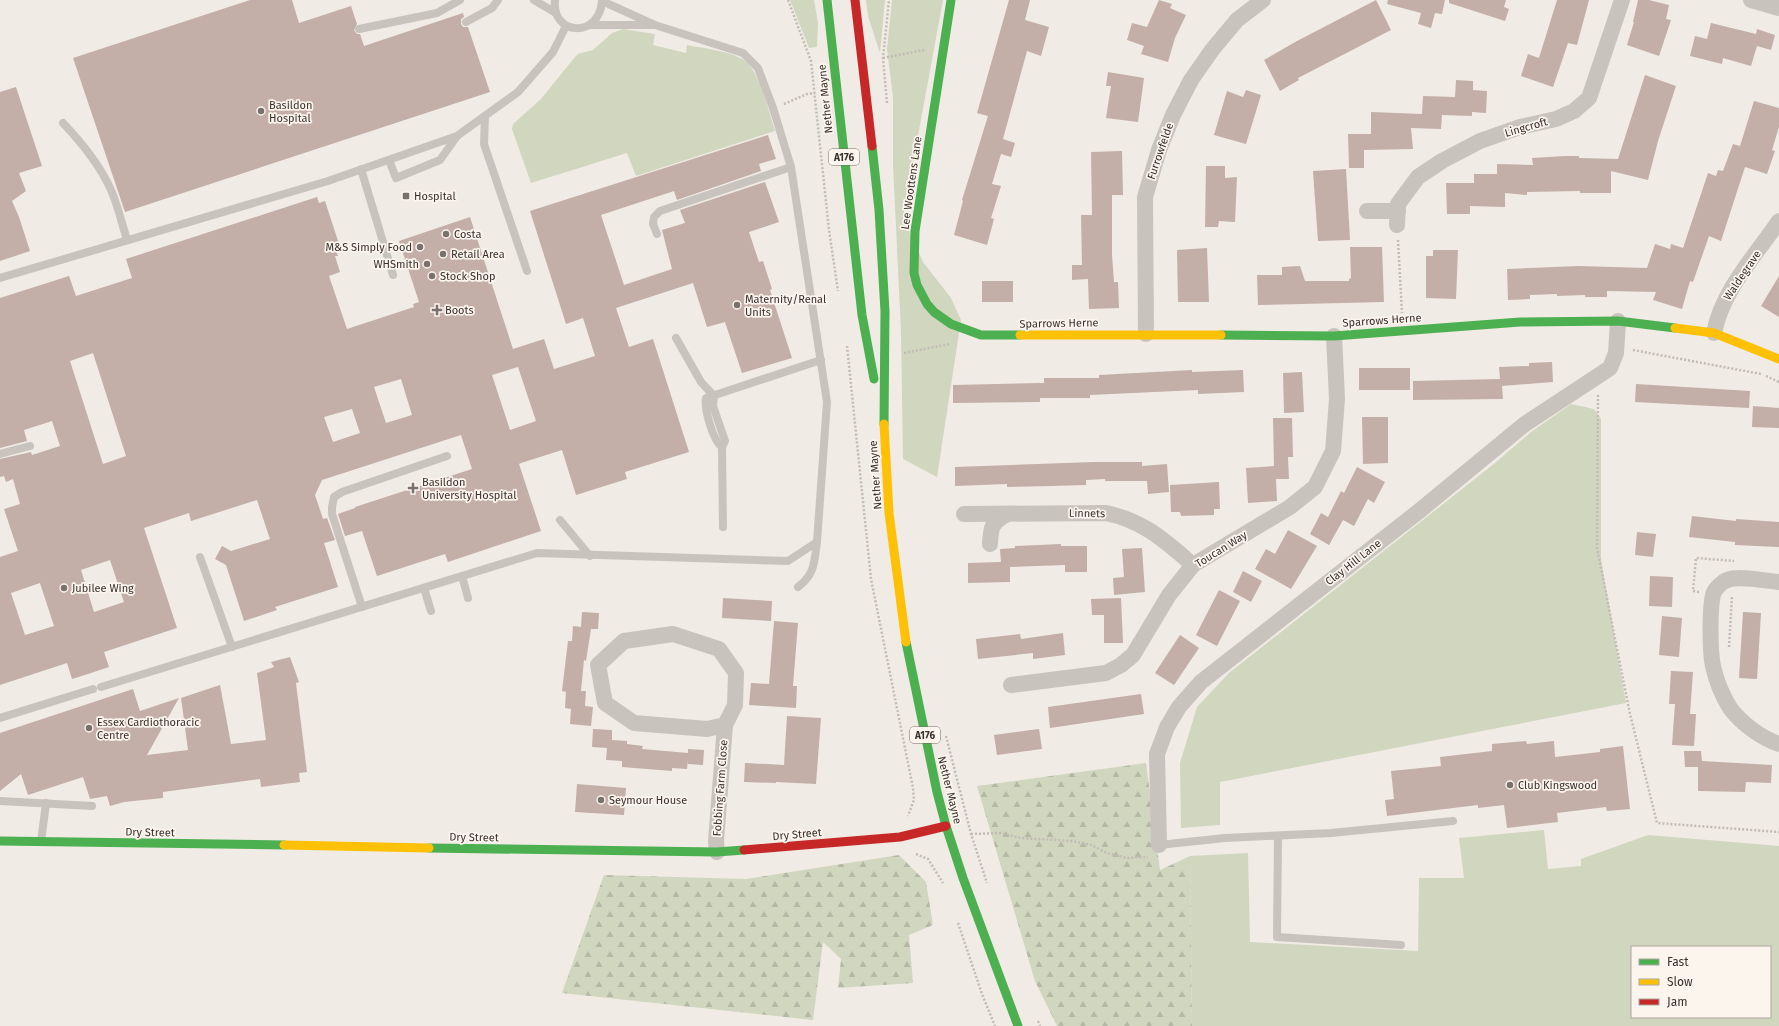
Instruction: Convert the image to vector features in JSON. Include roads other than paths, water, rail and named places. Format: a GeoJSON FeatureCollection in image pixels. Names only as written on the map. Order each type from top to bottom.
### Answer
{"type":"FeatureCollection","features":[{"type":"Feature","properties":{"kind":"street","name":"Nether Mayne"},"geometry":{"type":"LineString","coordinates":[[827,0],[862,315],[884,432]]}},
{"type":"Feature","properties":{"kind":"street","name":"Nether Mayne"},"geometry":{"type":"LineString","coordinates":[[855,0],[879,210],[884,311],[884,432],[894,560],[908,654],[937,792],[946,826],[963,878],[1018,1026]]}},
{"type":"Feature","properties":{"kind":"street","name":"Lee Woottens Lane"},"geometry":{"type":"LineString","coordinates":[[951,0],[919,207],[914,250],[914,268],[917,285],[924,299],[935,314],[949,324],[964,331],[981,335]]}},
{"type":"Feature","properties":{"kind":"street","name":"Furrowfelde"},"geometry":{"type":"LineString","coordinates":[[1146,334],[1145,197],[1159,150],[1180,101],[1191,80],[1212,50],[1237,20],[1263,0]]}},
{"type":"Feature","properties":{"kind":"street","name":"Lingcroft"},"geometry":{"type":"LineString","coordinates":[[1367,211],[1398,218],[1398,204],[1418,177],[1442,161],[1480,141],[1513,129],[1556,119],[1574,111],[1589,98],[1622,0]]}},
{"type":"Feature","properties":{"kind":"street"},"geometry":{"type":"LineString","coordinates":[[1751,0],[1779,8]]}},
{"type":"Feature","properties":{"kind":"street","name":"Waldegrave"},"geometry":{"type":"LineString","coordinates":[[1714,333],[1717,318],[1727,296],[1779,221]]}},
{"type":"Feature","properties":{"kind":"street","name":"Sparrows Herne"},"geometry":{"type":"LineString","coordinates":[[981,335],[1146,334],[1334,336],[1520,322],[1618,321],[1714,333],[1779,359]]}},
{"type":"Feature","properties":{"kind":"street","name":"Clay Hill Lane"},"geometry":{"type":"LineString","coordinates":[[1159,845],[1157,754],[1167,727],[1175,714],[1201,682],[1418,512],[1525,424],[1610,368],[1616,353],[1618,321]]}},
{"type":"Feature","properties":{"kind":"street","name":"Toucan Way"},"geometry":{"type":"LineString","coordinates":[[1011,685],[1106,673],[1121,665],[1133,655],[1169,594],[1193,565],[1290,507],[1315,487],[1333,450],[1337,399],[1334,336]]}},
{"type":"Feature","properties":{"kind":"street","name":"Linnets"},"geometry":{"type":"LineString","coordinates":[[964,514],[1094,512],[1124,517],[1161,536],[1193,565]]}},
{"type":"Feature","properties":{"kind":"street"},"geometry":{"type":"LineString","coordinates":[[990,544],[991,528],[994,523],[1007,514]]}},
{"type":"Feature","properties":{"kind":"street"},"geometry":{"type":"LineString","coordinates":[[1779,582],[1738,579],[1727,580],[1720,585],[1714,592],[1712,602],[1711,655],[1717,681],[1731,708],[1741,720],[1756,732],[1779,744]]}},
{"type":"Feature","properties":{"kind":"street","name":"Fobbing Farm Close"},"geometry":{"type":"LineString","coordinates":[[716,852],[725,725],[735,706],[736,673],[719,649],[673,634],[624,641],[598,665],[605,703],[634,723],[707,729],[725,725]]}},
{"type":"Feature","properties":{"kind":"street","name":"Dry Street"},"geometry":{"type":"LineString","coordinates":[[0,842],[716,852],[900,837],[946,826]]}},
{"type":"Feature","properties":{"kind":"lane"},"geometry":{"type":"LineString","coordinates":[[359,29],[437,13],[460,0]]}},
{"type":"Feature","properties":{"kind":"lane"},"geometry":{"type":"LineString","coordinates":[[466,22],[492,8],[498,0]]}},
{"type":"Feature","properties":{"kind":"lane"},"geometry":{"type":"LineString","coordinates":[[534,0],[556,13]]}},
{"type":"Feature","properties":{"kind":"lane"},"geometry":{"type":"LineString","coordinates":[[555,0],[556,13],[559,19],[566,26],[577,29],[590,25],[655,25]]}},
{"type":"Feature","properties":{"kind":"lane"},"geometry":{"type":"LineString","coordinates":[[590,25],[599,15],[602,0],[655,25],[743,53],[758,68],[773,108],[791,167],[822,360],[827,402],[814,568],[808,579],[798,587]]}},
{"type":"Feature","properties":{"kind":"lane"},"geometry":{"type":"LineString","coordinates":[[0,278],[361,169],[457,136],[518,92],[553,52],[566,26]]}},
{"type":"Feature","properties":{"kind":"lane"},"geometry":{"type":"LineString","coordinates":[[485,116],[484,144],[527,271]]}},
{"type":"Feature","properties":{"kind":"lane"},"geometry":{"type":"LineString","coordinates":[[63,124],[84,145],[111,190],[127,240]]}},
{"type":"Feature","properties":{"kind":"lane"},"geometry":{"type":"LineString","coordinates":[[389,160],[396,178],[440,160],[457,136]]}},
{"type":"Feature","properties":{"kind":"lane"},"geometry":{"type":"LineString","coordinates":[[657,234],[653,224],[654,217],[660,211],[791,167]]}},
{"type":"Feature","properties":{"kind":"lane"},"geometry":{"type":"LineString","coordinates":[[361,169],[393,275]]}},
{"type":"Feature","properties":{"kind":"lane"},"geometry":{"type":"LineString","coordinates":[[676,338],[701,382],[714,396],[713,406],[725,441],[722,447],[723,527]]}},
{"type":"Feature","properties":{"kind":"lane"},"geometry":{"type":"LineString","coordinates":[[714,396],[822,360]]}},
{"type":"Feature","properties":{"kind":"lane"},"geometry":{"type":"LineString","coordinates":[[0,454],[30,446]]}},
{"type":"Feature","properties":{"kind":"lane"},"geometry":{"type":"LineString","coordinates":[[362,607],[332,514],[334,497],[342,492],[447,456]]}},
{"type":"Feature","properties":{"kind":"lane"},"geometry":{"type":"LineString","coordinates":[[560,520],[590,556]]}},
{"type":"Feature","properties":{"kind":"lane"},"geometry":{"type":"LineString","coordinates":[[0,718],[537,553],[590,556],[788,561],[817,542]]}},
{"type":"Feature","properties":{"kind":"lane"},"geometry":{"type":"LineString","coordinates":[[200,557],[232,646]]}},
{"type":"Feature","properties":{"kind":"lane"},"geometry":{"type":"LineString","coordinates":[[462,576],[468,598]]}},
{"type":"Feature","properties":{"kind":"lane"},"geometry":{"type":"LineString","coordinates":[[424,588],[430,611]]}},
{"type":"Feature","properties":{"kind":"lane"},"geometry":{"type":"LineString","coordinates":[[0,801],[92,806]]}},
{"type":"Feature","properties":{"kind":"lane"},"geometry":{"type":"LineString","coordinates":[[41,842],[46,803]]}},
{"type":"Feature","properties":{"kind":"lane"},"geometry":{"type":"LineString","coordinates":[[1159,845],[1226,838],[1331,833],[1454,822]]}},
{"type":"Feature","properties":{"kind":"lane"},"geometry":{"type":"LineString","coordinates":[[1278,836],[1277,937],[1401,946]]}},
{"type":"Feature","properties":{"kind":"place","name":"Basildon Hospital"},"geometry":{"type":"Point","coordinates":[261,111]}},
{"type":"Feature","properties":{"kind":"place","name":"Hospital"},"geometry":{"type":"Point","coordinates":[406,196]}},
{"type":"Feature","properties":{"kind":"place","name":"Costa"},"geometry":{"type":"Point","coordinates":[446,234]}},
{"type":"Feature","properties":{"kind":"place","name":"M&S Simply Food"},"geometry":{"type":"Point","coordinates":[420,247]}},
{"type":"Feature","properties":{"kind":"place","name":"Retail Area"},"geometry":{"type":"Point","coordinates":[443,254]}},
{"type":"Feature","properties":{"kind":"place","name":"WHSmith"},"geometry":{"type":"Point","coordinates":[427,264]}},
{"type":"Feature","properties":{"kind":"place","name":"Stock Shop"},"geometry":{"type":"Point","coordinates":[432,276]}},
{"type":"Feature","properties":{"kind":"place","name":"Maternity/Renal Units"},"geometry":{"type":"Point","coordinates":[737,305]}},
{"type":"Feature","properties":{"kind":"place","name":"Boots"},"geometry":{"type":"Point","coordinates":[437,310]}},
{"type":"Feature","properties":{"kind":"place","name":"Basildon University Hospital"},"geometry":{"type":"Point","coordinates":[413,488]}},
{"type":"Feature","properties":{"kind":"place","name":"Jubilee Wing"},"geometry":{"type":"Point","coordinates":[64,588]}},
{"type":"Feature","properties":{"kind":"place","name":"Essex Cardiothoracic Centre"},"geometry":{"type":"Point","coordinates":[89,728]}},
{"type":"Feature","properties":{"kind":"place","name":"Club Kingswood"},"geometry":{"type":"Point","coordinates":[1510,785]}},
{"type":"Feature","properties":{"kind":"place","name":"Seymour House"},"geometry":{"type":"Point","coordinates":[601,800]}}]}
